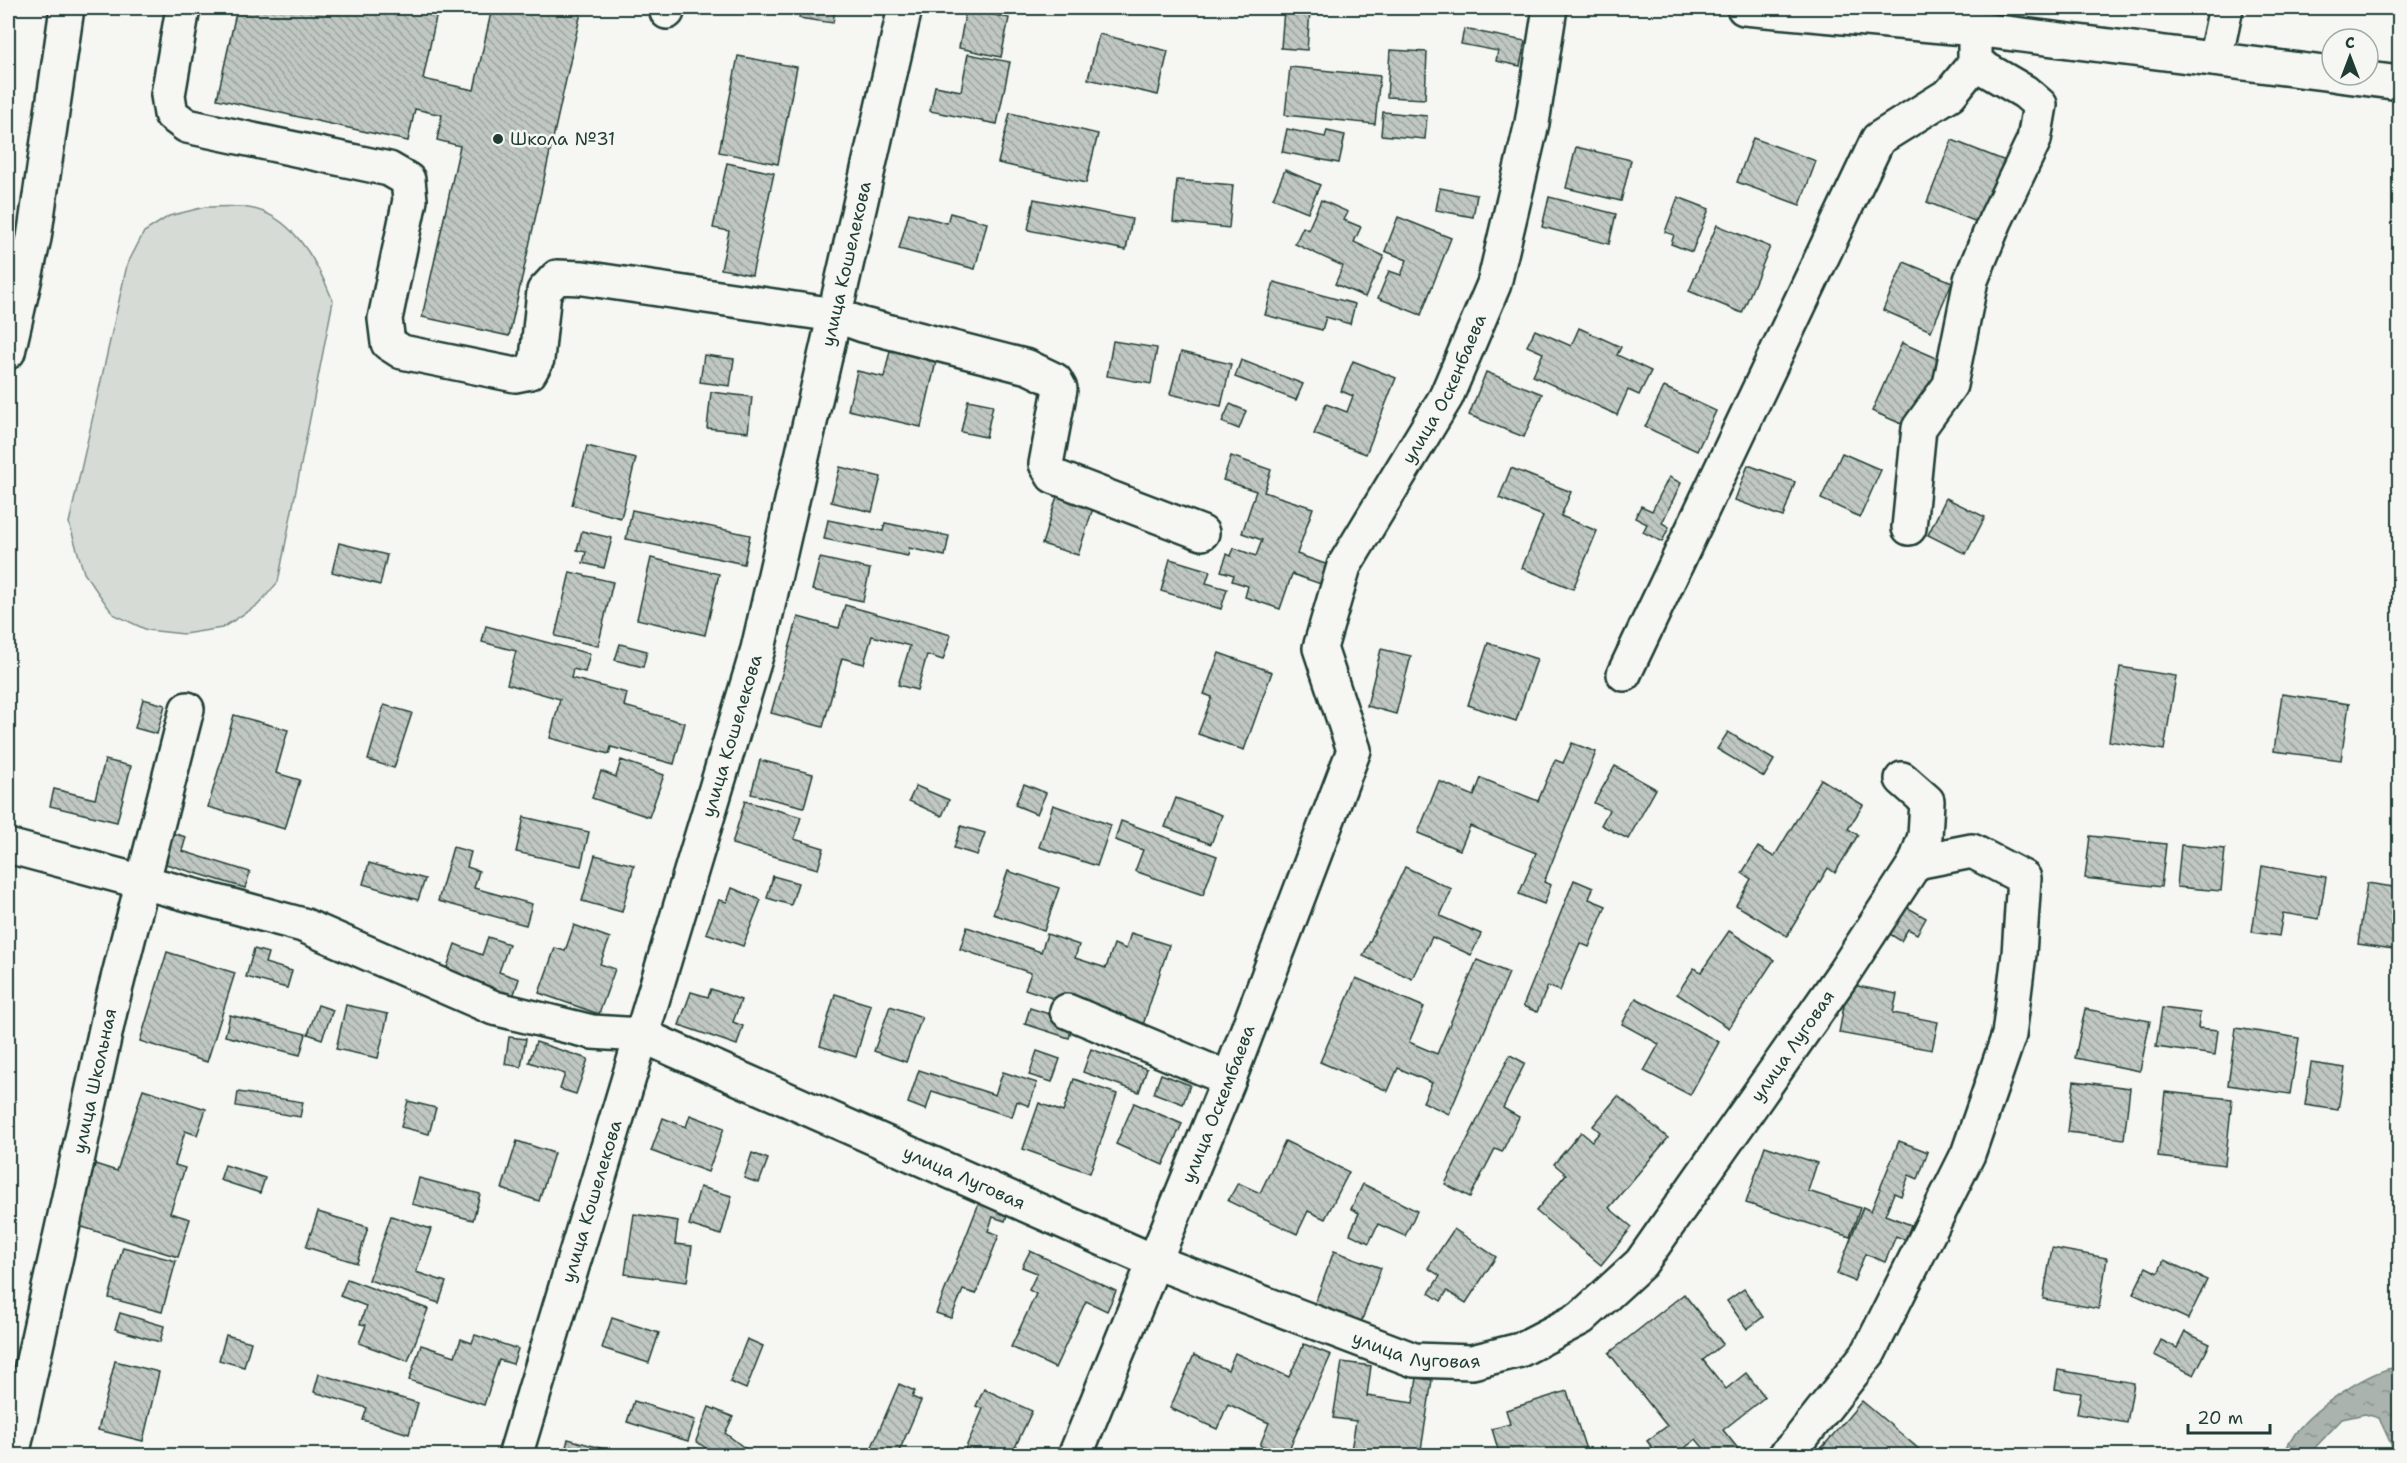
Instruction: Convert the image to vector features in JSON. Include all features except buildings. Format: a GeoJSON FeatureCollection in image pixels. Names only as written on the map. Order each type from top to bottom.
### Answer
{"type":"FeatureCollection","features":[{"type":"Feature","properties":{"kind":"street"},"geometry":{"type":"LineString","coordinates":[[8,352],[34,238],[68,8]]}},
{"type":"Feature","properties":{"kind":"street"},"geometry":{"type":"LineString","coordinates":[[183,8],[168,95],[171,114],[187,126],[389,169],[408,180],[410,200],[385,320],[388,343],[402,352],[515,375],[530,372],[537,359],[544,291],[557,277],[583,278],[835,315],[863,326],[1028,367],[1055,380],[1060,389],[1046,464],[1053,476],[1202,533]]}},
{"type":"Feature","properties":{"kind":"street","name":"улица Кошелекова"},"geometry":{"type":"LineString","coordinates":[[515,1455],[758,649],[905,8]]}},
{"type":"Feature","properties":{"kind":"street","name":"улица Оскенбаева"},"geometry":{"type":"LineString","coordinates":[[1354,750],[1320,648],[1344,566],[1446,397],[1494,284],[1532,123],[1550,8]]}},
{"type":"Feature","properties":{"kind":"street"},"geometry":{"type":"LineString","coordinates":[[1744,8],[1828,11],[2320,72]]}},
{"type":"Feature","properties":{"kind":"street"},"geometry":{"type":"LineString","coordinates":[[2215,59],[2226,8]]}},
{"type":"Feature","properties":{"kind":"street"},"geometry":{"type":"LineString","coordinates":[[1624,674],[1878,139],[1950,94],[1975,63],[1975,28]]}},
{"type":"Feature","properties":{"kind":"street"},"geometry":{"type":"LineString","coordinates":[[1909,528],[1919,428],[1950,385],[1971,280],[1995,221],[2034,141],[2040,105],[2025,92],[1975,63]]}},
{"type":"Feature","properties":{"kind":"street"},"geometry":{"type":"LineString","coordinates":[[2380,80],[2400,83]]}},
{"type":"Feature","properties":{"kind":"street","name":"улица Школьная"},"geometry":{"type":"LineString","coordinates":[[12,1455],[112,1002],[187,709]]}},
{"type":"Feature","properties":{"kind":"street","name":"улица Оскембаева"},"geometry":{"type":"LineString","coordinates":[[1074,1455],[1229,1079],[1354,750]]}},
{"type":"Feature","properties":{"kind":"street","name":"улица Луговая"},"geometry":{"type":"LineString","coordinates":[[641,1035],[1153,1261],[1414,1360],[1472,1362],[1520,1350],[1581,1318],[1641,1263],[1843,974],[1916,862],[1925,836],[1927,801],[1902,779]]}},
{"type":"Feature","properties":{"kind":"street"},"geometry":{"type":"LineString","coordinates":[[8,846],[303,925],[495,1008],[592,1032],[641,1035]]}},
{"type":"Feature","properties":{"kind":"street"},"geometry":{"type":"LineString","coordinates":[[1785,1455],[1869,1352],[1968,1154],[2008,1035],[2019,954],[2024,878],[1972,851],[1916,862]]}},
{"type":"Feature","properties":{"kind":"street"},"geometry":{"type":"LineString","coordinates":[[1067,1011],[1229,1079]]}},
{"type":"Feature","properties":{"kind":"shaded area"},"geometry":{"type":"Polygon","coordinates":[[[205,207],[242,207],[275,218],[300,240],[319,270],[333,301],[278,582],[258,605],[222,628],[184,634],[147,630],[113,614],[84,573],[69,523],[127,265],[144,232],[169,216],[205,207]]]}},
{"type":"Feature","properties":{"kind":"water"},"geometry":{"type":"Polygon","coordinates":[[[2399,1367],[2399,1455],[2396,1455],[2379,1418],[2365,1414],[2342,1419],[2308,1455],[2282,1455],[2305,1422],[2330,1401],[2373,1375],[2399,1367]]]}},
{"type":"Feature","properties":{"kind":"place","name":"Школа №31"},"geometry":{"type":"Point","coordinates":[498,139]}}]}
